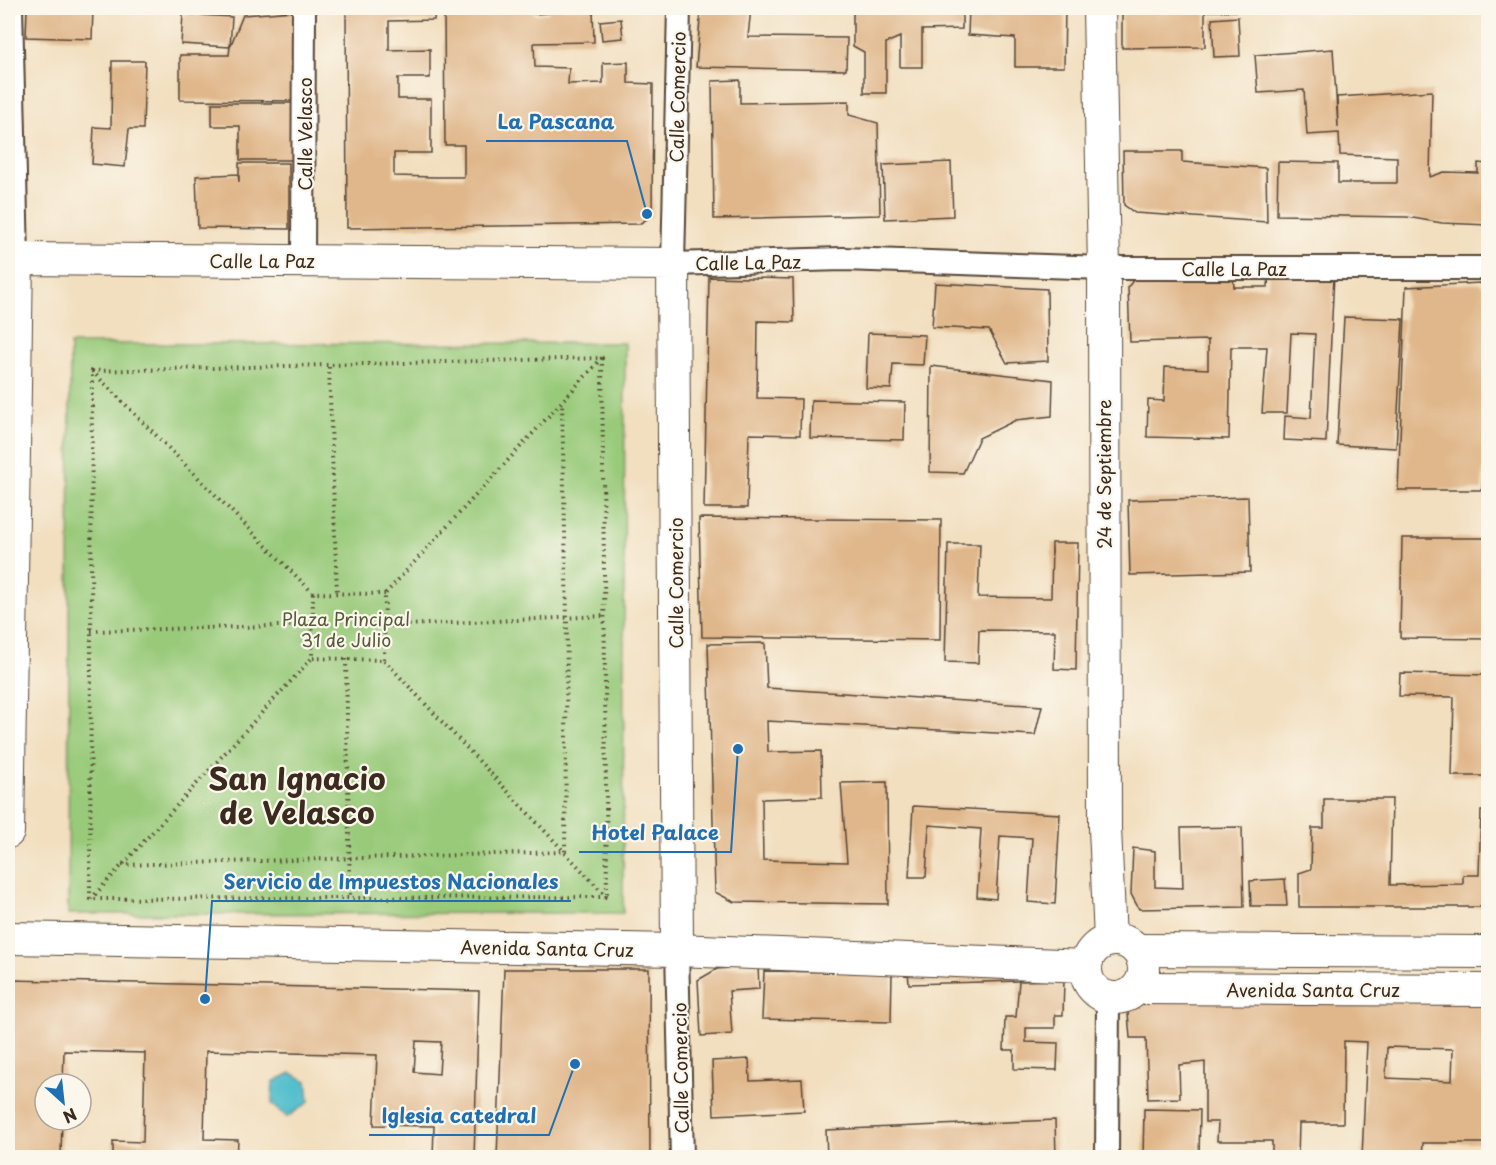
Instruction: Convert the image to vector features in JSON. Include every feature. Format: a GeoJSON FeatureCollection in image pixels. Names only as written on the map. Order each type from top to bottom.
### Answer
{"type":"FeatureCollection","features":[{"type":"Feature","properties":{"kind":"main road","name":"24 de Septiembre"},"geometry":{"type":"LineString","coordinates":[[1099,8],[1104,268],[1105,828],[1124,945]]}},
{"type":"Feature","properties":{"kind":"main road","name":"Calle La Paz"},"geometry":{"type":"LineString","coordinates":[[12,259],[673,264]]}},
{"type":"Feature","properties":{"kind":"main road"},"geometry":{"type":"LineString","coordinates":[[8,832],[12,259]]}},
{"type":"Feature","properties":{"kind":"main road","name":"Calle Comercio"},"geometry":{"type":"LineString","coordinates":[[673,264],[677,950]]}},
{"type":"Feature","properties":{"kind":"main road","name":"Avenida Santa Cruz"},"geometry":{"type":"LineString","coordinates":[[8,938],[677,950],[1086,966]]}},
{"type":"Feature","properties":{"kind":"main road"},"geometry":{"type":"LineString","coordinates":[[1124,945],[1144,965],[1144,973],[1123,993],[1094,990],[1088,982],[1086,966],[1094,949],[1124,945]]}},
{"type":"Feature","properties":{"kind":"main road","name":"Avenida Santa Cruz"},"geometry":{"type":"LineString","coordinates":[[1124,945],[1488,952]]}},
{"type":"Feature","properties":{"kind":"main road","name":"Avenida Santa Cruz"},"geometry":{"type":"LineString","coordinates":[[1123,993],[1488,990]]}},
{"type":"Feature","properties":{"kind":"street"},"geometry":{"type":"LineString","coordinates":[[11,8],[12,259]]}},
{"type":"Feature","properties":{"kind":"street","name":"Calle Velasco"},"geometry":{"type":"LineString","coordinates":[[303,261],[304,8]]}},
{"type":"Feature","properties":{"kind":"street","name":"Calle Comercio"},"geometry":{"type":"LineString","coordinates":[[673,264],[679,8]]}},
{"type":"Feature","properties":{"kind":"street","name":"Calle La Paz"},"geometry":{"type":"LineString","coordinates":[[673,264],[843,259],[1104,268],[1488,268]]}},
{"type":"Feature","properties":{"kind":"street","name":"Calle Comercio"},"geometry":{"type":"LineString","coordinates":[[677,950],[682,1158]]}},
{"type":"Feature","properties":{"kind":"street"},"geometry":{"type":"LineString","coordinates":[[1107,1158],[1123,993]]}},
{"type":"Feature","properties":{"kind":"path"},"geometry":{"type":"LineString","coordinates":[[92,371],[329,367],[602,358]]}},
{"type":"Feature","properties":{"kind":"path"},"geometry":{"type":"LineString","coordinates":[[602,358],[385,594],[384,660],[607,897]]}},
{"type":"Feature","properties":{"kind":"path"},"geometry":{"type":"LineString","coordinates":[[602,358],[607,897]]}},
{"type":"Feature","properties":{"kind":"path"},"geometry":{"type":"LineString","coordinates":[[329,367],[337,594]]}},
{"type":"Feature","properties":{"kind":"path"},"geometry":{"type":"LineString","coordinates":[[92,371],[313,593],[385,594]]}},
{"type":"Feature","properties":{"kind":"path"},"geometry":{"type":"LineString","coordinates":[[90,899],[92,371]]}},
{"type":"Feature","properties":{"kind":"path"},"geometry":{"type":"LineString","coordinates":[[561,403],[567,618],[565,852]]}},
{"type":"Feature","properties":{"kind":"path"},"geometry":{"type":"LineString","coordinates":[[90,899],[312,658],[313,593]]}},
{"type":"Feature","properties":{"kind":"path"},"geometry":{"type":"LineString","coordinates":[[385,626],[603,616]]}},
{"type":"Feature","properties":{"kind":"path"},"geometry":{"type":"LineString","coordinates":[[91,631],[313,625]]}},
{"type":"Feature","properties":{"kind":"path"},"geometry":{"type":"LineString","coordinates":[[312,658],[384,660]]}},
{"type":"Feature","properties":{"kind":"path"},"geometry":{"type":"LineString","coordinates":[[346,659],[350,897]]}},
{"type":"Feature","properties":{"kind":"path"},"geometry":{"type":"LineString","coordinates":[[122,865],[349,861],[565,852]]}},
{"type":"Feature","properties":{"kind":"path"},"geometry":{"type":"LineString","coordinates":[[90,899],[607,897]]}},
{"type":"Feature","properties":{"kind":"green space","name":"Plaza Principal 31 de Julio"},"geometry":{"type":"Polygon","coordinates":[[[625,343],[623,913],[68,914],[70,344],[625,343]]]}},
{"type":"Feature","properties":{"kind":"water"},"geometry":{"type":"Polygon","coordinates":[[[291,1073],[307,1081],[309,1102],[287,1117],[272,1104],[273,1082],[291,1073]]]}},
{"type":"Feature","properties":{"kind":"building"},"geometry":{"type":"Polygon","coordinates":[[[27,8],[93,8],[92,39],[26,37],[27,8]]]}},
{"type":"Feature","properties":{"kind":"building"},"geometry":{"type":"Polygon","coordinates":[[[257,8],[294,8],[297,101],[180,100],[180,55],[229,55],[243,15],[294,11],[257,8]]]}},
{"type":"Feature","properties":{"kind":"building"},"geometry":{"type":"Polygon","coordinates":[[[346,8],[435,8],[434,20],[389,21],[389,50],[430,49],[430,78],[398,78],[398,99],[431,99],[431,153],[394,153],[394,176],[464,177],[464,145],[445,145],[444,8],[533,8],[534,14],[549,13],[549,8],[593,8],[594,42],[534,43],[535,67],[569,68],[568,84],[603,83],[603,63],[628,62],[628,83],[653,84],[652,216],[639,224],[347,228],[346,8]]]}},
{"type":"Feature","properties":{"kind":"building"},"geometry":{"type":"Polygon","coordinates":[[[701,8],[751,8],[748,37],[847,38],[846,70],[696,67],[701,8]]]}},
{"type":"Feature","properties":{"kind":"building"},"geometry":{"type":"Polygon","coordinates":[[[765,8],[796,8],[796,12],[765,8]]]}},
{"type":"Feature","properties":{"kind":"building"},"geometry":{"type":"Polygon","coordinates":[[[853,8],[962,8],[962,29],[922,30],[922,67],[900,67],[900,37],[886,43],[886,93],[864,93],[864,52],[853,46],[853,8]]]}},
{"type":"Feature","properties":{"kind":"building"},"geometry":{"type":"Polygon","coordinates":[[[969,8],[1065,8],[1064,67],[1015,67],[1015,38],[968,35],[969,8]]]}},
{"type":"Feature","properties":{"kind":"building"},"geometry":{"type":"Polygon","coordinates":[[[1122,8],[1242,8],[1242,11],[1205,11],[1205,47],[1122,48],[1122,8]]]}},
{"type":"Feature","properties":{"kind":"building"},"geometry":{"type":"Polygon","coordinates":[[[183,14],[232,17],[230,47],[181,44],[183,14]]]}},
{"type":"Feature","properties":{"kind":"building"},"geometry":{"type":"Polygon","coordinates":[[[1238,17],[1240,56],[1214,57],[1212,19],[1238,17]]]}},
{"type":"Feature","properties":{"kind":"building"},"geometry":{"type":"Polygon","coordinates":[[[621,19],[623,38],[602,40],[600,21],[621,19]]]}},
{"type":"Feature","properties":{"kind":"building"},"geometry":{"type":"Polygon","coordinates":[[[1333,49],[1338,127],[1337,97],[1432,91],[1430,177],[1444,172],[1478,173],[1478,163],[1488,164],[1488,225],[1442,223],[1407,217],[1277,215],[1278,162],[1338,163],[1338,183],[1397,183],[1397,157],[1340,155],[1339,133],[1307,135],[1304,90],[1258,93],[1255,55],[1333,49]]]}},
{"type":"Feature","properties":{"kind":"building"},"geometry":{"type":"Polygon","coordinates":[[[112,61],[145,61],[143,129],[129,129],[125,167],[92,164],[94,127],[111,128],[112,61]]]}},
{"type":"Feature","properties":{"kind":"building"},"geometry":{"type":"Polygon","coordinates":[[[740,80],[740,103],[849,101],[849,115],[878,123],[880,215],[714,219],[712,81],[740,80]]]}},
{"type":"Feature","properties":{"kind":"building"},"geometry":{"type":"Polygon","coordinates":[[[212,103],[296,103],[296,160],[240,160],[240,126],[212,126],[212,103]]]}},
{"type":"Feature","properties":{"kind":"building"},"geometry":{"type":"Polygon","coordinates":[[[1123,151],[1182,151],[1182,162],[1266,168],[1267,222],[1135,213],[1124,205],[1123,151]]]}},
{"type":"Feature","properties":{"kind":"building"},"geometry":{"type":"Polygon","coordinates":[[[951,162],[953,216],[885,219],[883,165],[951,162]]]}},
{"type":"Feature","properties":{"kind":"building"},"geometry":{"type":"Polygon","coordinates":[[[239,163],[289,163],[289,229],[198,228],[196,176],[238,174],[239,182],[239,163]]]}},
{"type":"Feature","properties":{"kind":"building"},"geometry":{"type":"Polygon","coordinates":[[[1269,273],[1334,275],[1326,442],[1284,440],[1285,416],[1311,418],[1315,334],[1291,333],[1287,413],[1262,413],[1267,347],[1231,347],[1229,439],[1147,437],[1148,400],[1164,401],[1165,367],[1208,369],[1208,340],[1130,342],[1128,287],[1137,275],[1233,277],[1234,287],[1268,287],[1269,273]]]}},
{"type":"Feature","properties":{"kind":"building"},"geometry":{"type":"Polygon","coordinates":[[[709,277],[793,279],[794,322],[758,321],[757,398],[801,399],[800,435],[749,434],[747,508],[704,508],[709,277]]]}},
{"type":"Feature","properties":{"kind":"building"},"geometry":{"type":"Polygon","coordinates":[[[935,283],[1047,289],[1048,361],[1007,363],[989,330],[932,327],[935,283]]]}},
{"type":"Feature","properties":{"kind":"building"},"geometry":{"type":"Polygon","coordinates":[[[1480,283],[1488,292],[1488,398],[1482,490],[1398,490],[1406,287],[1480,283]]]}},
{"type":"Feature","properties":{"kind":"building"},"geometry":{"type":"Polygon","coordinates":[[[1344,317],[1403,319],[1396,448],[1337,445],[1344,317]]]}},
{"type":"Feature","properties":{"kind":"building"},"geometry":{"type":"Polygon","coordinates":[[[868,333],[925,335],[923,365],[893,364],[891,389],[866,388],[868,333]]]}},
{"type":"Feature","properties":{"kind":"building"},"geometry":{"type":"Polygon","coordinates":[[[931,366],[1053,380],[1052,416],[1016,420],[979,438],[963,473],[930,472],[931,366]]]}},
{"type":"Feature","properties":{"kind":"building"},"geometry":{"type":"Polygon","coordinates":[[[811,400],[905,402],[904,440],[810,438],[811,400]]]}},
{"type":"Feature","properties":{"kind":"building"},"geometry":{"type":"Polygon","coordinates":[[[1248,497],[1250,572],[1130,575],[1128,500],[1248,497]]]}},
{"type":"Feature","properties":{"kind":"building"},"geometry":{"type":"Polygon","coordinates":[[[699,518],[941,520],[940,640],[702,637],[699,518]]]}},
{"type":"Feature","properties":{"kind":"building"},"geometry":{"type":"Polygon","coordinates":[[[1402,538],[1488,538],[1488,639],[1400,638],[1402,538]]]}},
{"type":"Feature","properties":{"kind":"building"},"geometry":{"type":"Polygon","coordinates":[[[1052,543],[1078,543],[1076,670],[1054,669],[1055,631],[979,630],[978,663],[945,662],[948,544],[980,544],[978,597],[1051,598],[1052,543]]]}},
{"type":"Feature","properties":{"kind":"building"},"geometry":{"type":"Polygon","coordinates":[[[765,643],[767,688],[1042,706],[1035,735],[767,721],[768,752],[821,751],[822,797],[762,799],[763,860],[847,862],[841,783],[887,782],[888,904],[734,902],[715,892],[708,644],[765,643]]]}},
{"type":"Feature","properties":{"kind":"building"},"geometry":{"type":"Polygon","coordinates":[[[1400,673],[1488,675],[1487,776],[1452,776],[1454,697],[1399,696],[1400,673]]]}},
{"type":"Feature","properties":{"kind":"building"},"geometry":{"type":"Polygon","coordinates":[[[1324,799],[1392,799],[1390,885],[1463,884],[1463,875],[1479,875],[1481,811],[1488,811],[1488,907],[1299,907],[1299,873],[1311,869],[1312,828],[1324,828],[1324,799]]]}},
{"type":"Feature","properties":{"kind":"building"},"geometry":{"type":"Polygon","coordinates":[[[913,806],[1060,814],[1055,904],[1028,902],[1032,838],[1000,836],[996,899],[977,897],[981,829],[929,825],[926,877],[909,877],[913,806]]]}},
{"type":"Feature","properties":{"kind":"building"},"geometry":{"type":"Polygon","coordinates":[[[1242,827],[1244,907],[1139,909],[1131,894],[1133,848],[1155,851],[1155,887],[1183,888],[1181,828],[1242,827]]]}},
{"type":"Feature","properties":{"kind":"building"},"geometry":{"type":"Polygon","coordinates":[[[1285,879],[1287,906],[1251,906],[1250,881],[1285,879]]]}},
{"type":"Feature","properties":{"kind":"building"},"geometry":{"type":"Polygon","coordinates":[[[758,966],[759,989],[729,991],[732,1034],[701,1036],[698,980],[717,969],[758,966]]]}},
{"type":"Feature","properties":{"kind":"building"},"geometry":{"type":"Polygon","coordinates":[[[1019,968],[1019,981],[909,984],[908,971],[1019,968]]]}},
{"type":"Feature","properties":{"kind":"building"},"geometry":{"type":"Polygon","coordinates":[[[504,969],[649,969],[650,1158],[497,1158],[504,969]]]}},
{"type":"Feature","properties":{"kind":"building"},"geometry":{"type":"Polygon","coordinates":[[[764,971],[892,973],[891,1022],[762,1019],[764,971]]]}},
{"type":"Feature","properties":{"kind":"building"},"geometry":{"type":"Polygon","coordinates":[[[11,980],[479,991],[474,1158],[433,1158],[434,1126],[374,1125],[377,1055],[206,1051],[204,1139],[238,1140],[237,1158],[113,1158],[113,1141],[143,1142],[145,1053],[64,1051],[63,1072],[33,1072],[33,1132],[62,1132],[61,1154],[8,1153],[11,980]],[[416,1041],[414,1072],[439,1074],[441,1042],[416,1041]]]}},
{"type":"Feature","properties":{"kind":"building"},"geometry":{"type":"Polygon","coordinates":[[[1064,980],[1063,1015],[1055,1015],[1055,1028],[1026,1028],[1026,1042],[1058,1043],[1057,1070],[1014,1069],[1014,1050],[1004,1050],[1005,1017],[1016,1017],[1019,981],[1064,980]]]}},
{"type":"Feature","properties":{"kind":"building"},"geometry":{"type":"Polygon","coordinates":[[[1137,988],[1475,996],[1488,1009],[1485,1143],[1423,1143],[1422,1158],[1362,1158],[1367,1042],[1344,1041],[1343,1123],[1299,1123],[1298,1158],[1272,1158],[1272,1141],[1217,1141],[1218,1122],[1205,1122],[1205,1062],[1179,1065],[1180,1098],[1148,1099],[1146,1038],[1130,1038],[1127,1000],[1137,988]],[[1387,1047],[1386,1078],[1452,1081],[1453,1049],[1387,1047]]]}},
{"type":"Feature","properties":{"kind":"building"},"geometry":{"type":"Polygon","coordinates":[[[749,1059],[750,1081],[802,1079],[804,1111],[714,1115],[712,1061],[749,1059]]]}},
{"type":"Feature","properties":{"kind":"building"},"geometry":{"type":"Polygon","coordinates":[[[1144,1109],[1200,1110],[1199,1158],[1143,1158],[1144,1109]]]}},
{"type":"Feature","properties":{"kind":"building"},"geometry":{"type":"Polygon","coordinates":[[[1055,1120],[1056,1158],[827,1158],[826,1130],[1055,1120]]]}},
{"type":"Feature","properties":{"kind":"place","name":"La Pascana"},"geometry":{"type":"Point","coordinates":[647,214]}},
{"type":"Feature","properties":{"kind":"place","name":"Hotel Palace"},"geometry":{"type":"Point","coordinates":[738,749]}},
{"type":"Feature","properties":{"kind":"place","name":"Servicio de Impuestos Nacionales"},"geometry":{"type":"Point","coordinates":[205,999]}},
{"type":"Feature","properties":{"kind":"place","name":"Iglesia catedral"},"geometry":{"type":"Point","coordinates":[575,1064]}},
{"type":"Feature","properties":{"kind":"district","name":"San Ignacio de Velasco"},"geometry":{"type":"Point","coordinates":[297,794]}}]}
